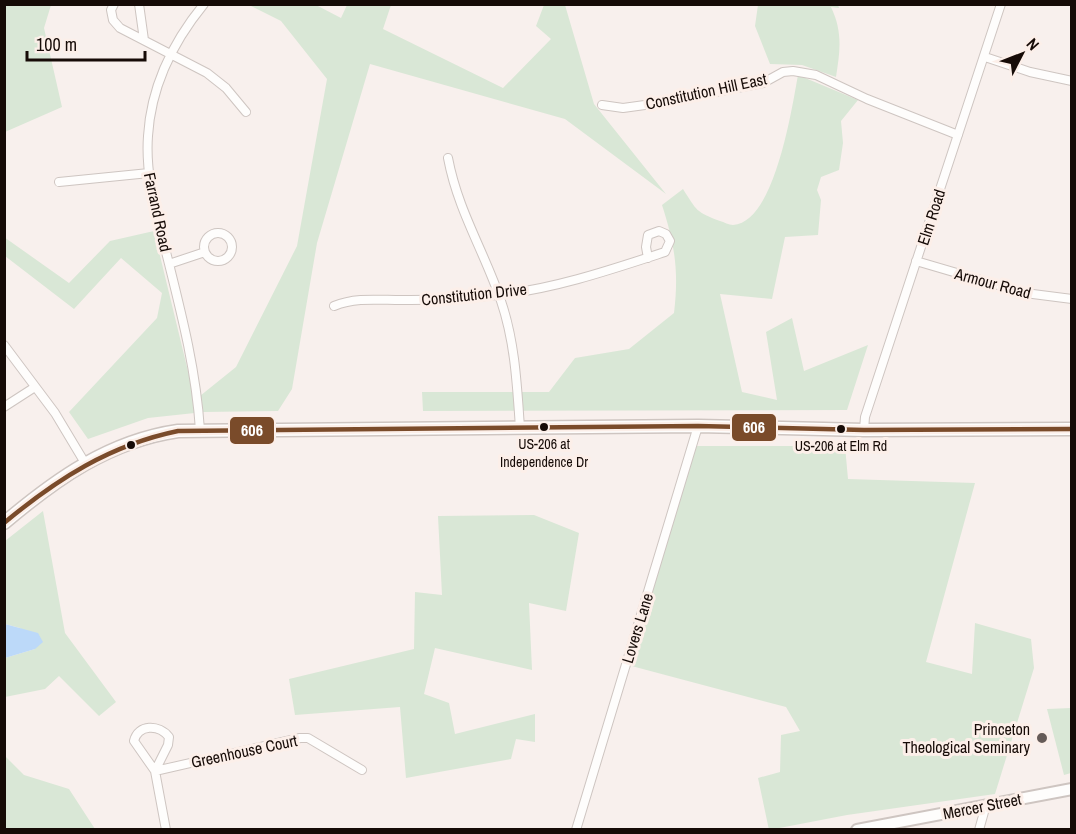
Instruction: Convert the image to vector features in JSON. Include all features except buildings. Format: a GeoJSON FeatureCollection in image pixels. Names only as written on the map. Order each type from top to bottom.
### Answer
{"type":"FeatureCollection","features":[{"type":"Feature","properties":{"kind":"highway"},"geometry":{"type":"LineString","coordinates":[[4,524],[44,489],[85,463],[142,438],[178,431],[698,426],[864,430],[1071,429]]}},
{"type":"Feature","properties":{"kind":"main road","name":"Mercer Street"},"geometry":{"type":"LineString","coordinates":[[857,830],[1071,789]]}},
{"type":"Feature","properties":{"kind":"street"},"geometry":{"type":"LineString","coordinates":[[114,4],[111,10],[113,20],[120,28],[217,80],[246,112]]}},
{"type":"Feature","properties":{"kind":"street"},"geometry":{"type":"LineString","coordinates":[[138,4],[141,8],[144,40]]}},
{"type":"Feature","properties":{"kind":"street","name":"Farrand Road"},"geometry":{"type":"LineString","coordinates":[[200,430],[194,365],[148,173],[150,118],[159,80],[170,55],[204,4]]}},
{"type":"Feature","properties":{"kind":"street","name":"Elm Road"},"geometry":{"type":"LineString","coordinates":[[864,430],[865,417],[1001,4]]}},
{"type":"Feature","properties":{"kind":"street"},"geometry":{"type":"LineString","coordinates":[[984,57],[1071,81]]}},
{"type":"Feature","properties":{"kind":"street","name":"Constitution Hill East"},"geometry":{"type":"LineString","coordinates":[[602,105],[623,108],[652,104],[763,83],[783,72],[793,71],[816,75],[842,88],[958,135]]}},
{"type":"Feature","properties":{"kind":"street"},"geometry":{"type":"LineString","coordinates":[[448,158],[459,202],[499,295],[513,348],[520,428]]}},
{"type":"Feature","properties":{"kind":"street"},"geometry":{"type":"LineString","coordinates":[[59,182],[148,173]]}},
{"type":"Feature","properties":{"kind":"street"},"geometry":{"type":"LineString","coordinates":[[169,264],[205,252]]}},
{"type":"Feature","properties":{"kind":"street","name":"Constitution Drive"},"geometry":{"type":"LineString","coordinates":[[333,306],[352,298],[424,300],[499,295],[573,280],[648,258]]}},
{"type":"Feature","properties":{"kind":"street","name":"Armour Road"},"geometry":{"type":"LineString","coordinates":[[916,261],[1015,291],[1071,299]]}},
{"type":"Feature","properties":{"kind":"street"},"geometry":{"type":"LineString","coordinates":[[4,345],[85,463]]}},
{"type":"Feature","properties":{"kind":"street"},"geometry":{"type":"LineString","coordinates":[[4,407],[35,387]]}},
{"type":"Feature","properties":{"kind":"street","name":"Lovers Lane"},"geometry":{"type":"LineString","coordinates":[[576,830],[698,426]]}},
{"type":"Feature","properties":{"kind":"street"},"geometry":{"type":"LineString","coordinates":[[155,771],[168,745],[169,737],[160,729],[143,729],[136,733],[134,744],[155,771],[166,830]]}},
{"type":"Feature","properties":{"kind":"street","name":"Greenhouse Court"},"geometry":{"type":"LineString","coordinates":[[155,771],[300,738],[308,738],[362,770]]}},
{"type":"Feature","properties":{"kind":"street"},"geometry":{"type":"LineString","coordinates":[[979,830],[986,805]]}},
{"type":"Feature","properties":{"kind":"green space"},"geometry":{"type":"Polygon","coordinates":[[[5,4],[51,5],[44,28],[62,107],[5,132],[5,4]]]}},
{"type":"Feature","properties":{"kind":"green space"},"geometry":{"type":"Polygon","coordinates":[[[249,5],[316,5],[341,18],[347,5],[391,5],[383,29],[503,88],[551,39],[536,26],[544,5],[565,5],[594,104],[666,194],[565,119],[370,64],[317,243],[292,389],[278,411],[204,412],[148,418],[88,439],[69,412],[157,318],[162,293],[121,258],[74,309],[5,256],[4,237],[69,283],[110,241],[154,231],[195,400],[236,367],[297,246],[327,79],[281,21],[249,5]]]}},
{"type":"Feature","properties":{"kind":"green space"},"geometry":{"type":"Polygon","coordinates":[[[758,5],[838,5],[839,8],[831,7],[839,33],[836,77],[802,65],[770,64],[755,26],[758,5]]]}},
{"type":"Feature","properties":{"kind":"green space"},"geometry":{"type":"Polygon","coordinates":[[[798,75],[858,100],[841,121],[843,143],[839,170],[821,177],[817,190],[821,200],[818,235],[785,237],[772,299],[720,294],[742,392],[777,400],[766,332],[792,318],[804,371],[868,345],[847,410],[423,411],[422,392],[549,392],[575,358],[629,349],[674,313],[675,259],[662,205],[683,189],[701,213],[731,225],[748,219],[760,205],[779,161],[798,75]]]}},
{"type":"Feature","properties":{"kind":"green space"},"geometry":{"type":"Polygon","coordinates":[[[691,446],[845,446],[848,479],[975,483],[926,662],[972,674],[975,623],[1031,639],[1034,668],[995,794],[847,815],[769,830],[758,778],[780,772],[781,735],[800,731],[786,707],[624,664],[691,446]]]}},
{"type":"Feature","properties":{"kind":"green space"},"geometry":{"type":"Polygon","coordinates":[[[43,511],[65,633],[116,702],[99,716],[59,676],[45,689],[5,697],[5,658],[35,649],[20,628],[5,624],[5,541],[43,511]]]}},
{"type":"Feature","properties":{"kind":"green space"},"geometry":{"type":"Polygon","coordinates":[[[534,515],[579,533],[566,611],[529,603],[532,670],[435,648],[424,694],[449,703],[455,734],[535,714],[535,742],[516,739],[511,759],[406,778],[400,707],[295,715],[289,679],[414,649],[415,592],[442,595],[438,516],[534,515]]]}},
{"type":"Feature","properties":{"kind":"green space"},"geometry":{"type":"Polygon","coordinates":[[[1071,708],[1071,773],[1064,775],[1047,709],[1071,708]]]}},
{"type":"Feature","properties":{"kind":"green space"},"geometry":{"type":"Polygon","coordinates":[[[4,755],[24,775],[69,789],[95,829],[5,829],[4,755]]]}},
{"type":"Feature","properties":{"kind":"water"},"geometry":{"type":"Polygon","coordinates":[[[5,624],[38,633],[43,642],[35,649],[5,658],[5,624]]]}},
{"type":"Feature","properties":{"kind":"transit line","name":"606"},"geometry":{"type":"LineString","coordinates":[[4,523],[44,492],[85,466],[130,445],[178,431],[698,426],[864,430],[1072,429]]}},
{"type":"Feature","properties":{"kind":"place","name":"US-206 at Independence Dr"},"geometry":{"type":"Point","coordinates":[544,427]}},
{"type":"Feature","properties":{"kind":"place","name":"US-206 at Elm Rd"},"geometry":{"type":"Point","coordinates":[841,429]}},
{"type":"Feature","properties":{"kind":"place","name":"Princeton Theological Seminary"},"geometry":{"type":"Point","coordinates":[1042,738]}}]}
